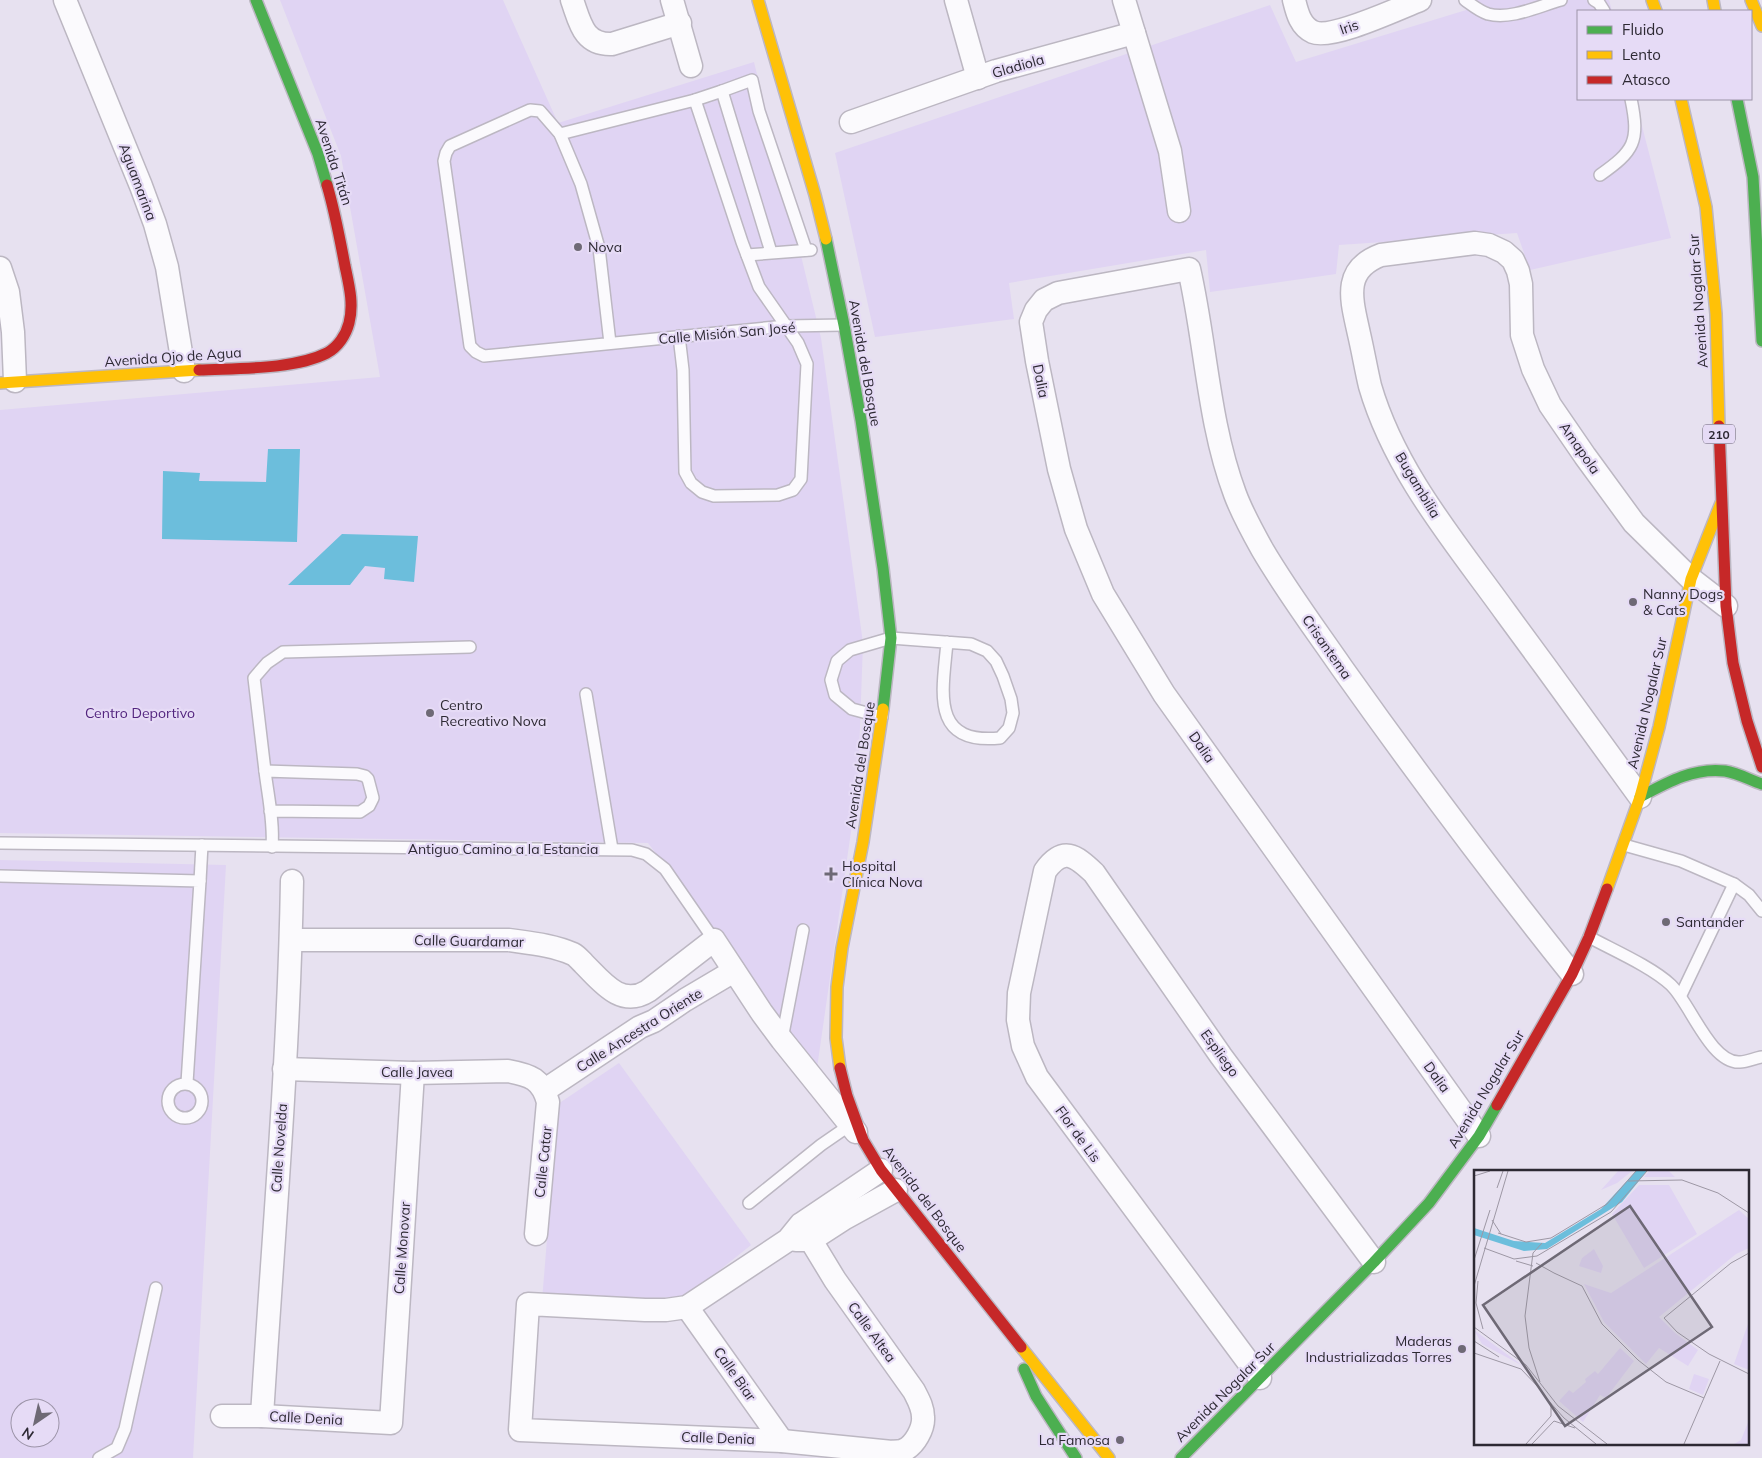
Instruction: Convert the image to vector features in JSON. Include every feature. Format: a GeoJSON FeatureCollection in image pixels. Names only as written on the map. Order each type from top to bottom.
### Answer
{"type":"FeatureCollection","features":[{"type":"Feature","properties":{"kind":"main road","name":"Avenida Titán"},"geometry":{"type":"LineString","coordinates":[[256,0],[318,154],[337,219],[351,298],[349,323],[342,340]]}},
{"type":"Feature","properties":{"kind":"main road","name":"Avenida del Bosque"},"geometry":{"type":"LineString","coordinates":[[758,0],[815,195],[844,325],[861,420],[882,560],[891,638],[883,717],[863,842],[854,892],[847,917],[837,987],[836,1038],[839,1064],[857,1132],[881,1170],[1109,1458]]}},
{"type":"Feature","properties":{"kind":"main road"},"geometry":{"type":"LineString","coordinates":[[1751,0],[1762,26]]}},
{"type":"Feature","properties":{"kind":"main road","name":"Avenida Nogalar Sur"},"geometry":{"type":"LineString","coordinates":[[1682,100],[1706,207],[1716,314],[1721,504],[1726,606],[1733,662],[1747,721],[1762,767]]}},
{"type":"Feature","properties":{"kind":"main road"},"geometry":{"type":"LineString","coordinates":[[1737,100],[1753,177],[1760,252],[1762,341]]}},
{"type":"Feature","properties":{"kind":"main road","name":"Avenida Ojo de Agua"},"geometry":{"type":"LineString","coordinates":[[7,382],[281,365],[312,359],[329,352],[342,340]]}},
{"type":"Feature","properties":{"kind":"main road","name":"Avenida Nogalar Sur"},"geometry":{"type":"LineString","coordinates":[[1181,1458],[1374,1262],[1429,1202],[1479,1136],[1572,974],[1589,937],[1640,797],[1659,727],[1691,579],[1721,504]]}},
{"type":"Feature","properties":{"kind":"main road"},"geometry":{"type":"LineString","coordinates":[[1640,797],[1680,776],[1705,770],[1726,771],[1762,784]]}},
{"type":"Feature","properties":{"kind":"main road"},"geometry":{"type":"LineString","coordinates":[[1005,1327],[1036,1396],[1076,1458]]}},
{"type":"Feature","properties":{"kind":"street","name":"Aguamarina"},"geometry":{"type":"LineString","coordinates":[[65,0],[155,224],[167,267],[184,371]]}},
{"type":"Feature","properties":{"kind":"street"},"geometry":{"type":"LineString","coordinates":[[572,0],[586,34],[593,41],[602,45],[612,44],[680,23]]}},
{"type":"Feature","properties":{"kind":"street"},"geometry":{"type":"LineString","coordinates":[[672,0],[691,66]]}},
{"type":"Feature","properties":{"kind":"street","name":"Gladiola"},"geometry":{"type":"LineString","coordinates":[[956,0],[978,78],[1134,33]]}},
{"type":"Feature","properties":{"kind":"street"},"geometry":{"type":"LineString","coordinates":[[1124,0],[1170,150],[1179,211]]}},
{"type":"Feature","properties":{"kind":"street","name":"Iris"},"geometry":{"type":"LineString","coordinates":[[1294,0],[1299,18],[1305,27],[1314,32],[1324,34],[1341,30],[1420,0]]}},
{"type":"Feature","properties":{"kind":"street"},"geometry":{"type":"LineString","coordinates":[[851,122],[978,78]]}},
{"type":"Feature","properties":{"kind":"street","name":"Bugambilia"},"geometry":{"type":"LineString","coordinates":[[1504,252],[1489,245],[1466,244],[1381,255],[1369,260],[1357,270],[1352,285],[1352,303],[1370,387],[1398,454],[1419,491],[1640,797]]}},
{"type":"Feature","properties":{"kind":"street","name":"Amapola"},"geometry":{"type":"LineString","coordinates":[[1504,252],[1513,260],[1518,271],[1521,284],[1522,334],[1533,368],[1550,406],[1634,523],[1691,579],[1726,606]]}},
{"type":"Feature","properties":{"kind":"street"},"geometry":{"type":"LineString","coordinates":[[0,268],[8,292],[13,332],[7,382]]}},
{"type":"Feature","properties":{"kind":"street","name":"Dalia"},"geometry":{"type":"LineString","coordinates":[[1189,269],[1058,294],[1044,300],[1036,310],[1032,322],[1037,361],[1059,469],[1076,529],[1103,594],[1164,694],[1479,1136]]}},
{"type":"Feature","properties":{"kind":"street","name":"Crisantema"},"geometry":{"type":"LineString","coordinates":[[1189,269],[1216,428],[1235,495],[1251,529],[1278,576],[1356,688],[1509,896],[1572,974]]}},
{"type":"Feature","properties":{"kind":"street","name":"Espliego"},"geometry":{"type":"LineString","coordinates":[[1060,855],[1071,856],[1081,861],[1094,873],[1221,1056],[1374,1262]]}},
{"type":"Feature","properties":{"kind":"street","name":"Flor de Lis"},"geometry":{"type":"LineString","coordinates":[[1060,855],[1053,860],[1045,871],[1019,993],[1018,1020],[1023,1046],[1037,1077],[1260,1378]]}},
{"type":"Feature","properties":{"kind":"street","name":"Calle Novelda"},"geometry":{"type":"LineString","coordinates":[[262,1416],[284,1069],[291,940],[292,881]]}},
{"type":"Feature","properties":{"kind":"street","name":"Calle Guardamar"},"geometry":{"type":"LineString","coordinates":[[291,940],[509,940],[534,943],[574,955],[614,993],[630,998]]}},
{"type":"Feature","properties":{"kind":"street","name":"Antiguo Camino a la Estancia"},"geometry":{"type":"LineString","coordinates":[[714,940],[782,1040],[857,1132]]}},
{"type":"Feature","properties":{"kind":"street","name":"Calle Ancestra Oriente"},"geometry":{"type":"LineString","coordinates":[[630,998],[640,996],[648,991],[714,940]]}},
{"type":"Feature","properties":{"kind":"street","name":"Calle Ancestra Oriente"},"geometry":{"type":"LineString","coordinates":[[544,1090],[684,1000],[734,971]]}},
{"type":"Feature","properties":{"kind":"street","name":"Calle Javea"},"geometry":{"type":"LineString","coordinates":[[284,1069],[413,1073],[508,1071],[533,1079],[544,1090]]}},
{"type":"Feature","properties":{"kind":"street","name":"Calle Monovar"},"geometry":{"type":"LineString","coordinates":[[391,1423],[413,1073]]}},
{"type":"Feature","properties":{"kind":"street","name":"Calle Catar"},"geometry":{"type":"LineString","coordinates":[[536,1234],[548,1114],[548,1102],[544,1090]]}},
{"type":"Feature","properties":{"kind":"street"},"geometry":{"type":"LineString","coordinates":[[687,1307],[800,1235],[881,1170]]}},
{"type":"Feature","properties":{"kind":"street"},"geometry":{"type":"LineString","coordinates":[[800,1235],[845,1218],[896,1190]]}},
{"type":"Feature","properties":{"kind":"street","name":"Calle Altea"},"geometry":{"type":"LineString","coordinates":[[800,1235],[835,1280],[914,1391],[921,1404],[924,1418],[920,1432],[912,1444]]}},
{"type":"Feature","properties":{"kind":"street","name":"Calle Denia"},"geometry":{"type":"LineString","coordinates":[[687,1307],[645,1310],[528,1304],[520,1430],[782,1441],[892,1452],[903,1451],[912,1444]]}},
{"type":"Feature","properties":{"kind":"street","name":"Calle Biar"},"geometry":{"type":"LineString","coordinates":[[687,1307],[782,1441]]}},
{"type":"Feature","properties":{"kind":"street","name":"Calle Denia"},"geometry":{"type":"LineString","coordinates":[[222,1416],[262,1416],[391,1423]]}},
{"type":"Feature","properties":{"kind":"lane"},"geometry":{"type":"LineString","coordinates":[[1464,0],[1488,14],[1503,16],[1560,0]]}},
{"type":"Feature","properties":{"kind":"lane"},"geometry":{"type":"LineString","coordinates":[[1594,0],[1599,3],[1603,10]]}},
{"type":"Feature","properties":{"kind":"lane"},"geometry":{"type":"LineString","coordinates":[[560,134],[696,100],[752,80],[759,111],[806,250]]}},
{"type":"Feature","properties":{"kind":"lane"},"geometry":{"type":"LineString","coordinates":[[722,91],[771,252]]}},
{"type":"Feature","properties":{"kind":"lane"},"geometry":{"type":"LineString","coordinates":[[679,336],[683,370],[685,472],[691,483],[702,492],[714,496],[778,495],[793,490],[801,479],[807,364],[798,343],[759,287],[696,100]]}},
{"type":"Feature","properties":{"kind":"lane"},"geometry":{"type":"LineString","coordinates":[[1600,175],[1621,160],[1630,149],[1635,128],[1631,100]]}},
{"type":"Feature","properties":{"kind":"lane","name":"Calle Misión San José"},"geometry":{"type":"LineString","coordinates":[[610,344],[599,248],[581,184],[560,134],[540,111],[530,110],[450,146],[444,161],[470,346],[484,356],[574,348],[786,326],[844,325]]}},
{"type":"Feature","properties":{"kind":"lane"},"geometry":{"type":"LineString","coordinates":[[747,255],[828,249]]}},
{"type":"Feature","properties":{"kind":"lane"},"geometry":{"type":"LineString","coordinates":[[883,717],[852,709],[835,695],[831,680],[837,661],[850,650],[891,638],[947,642],[971,644],[987,651],[996,661],[1003,676],[1011,699],[1013,713],[1009,728],[1000,738],[988,739],[974,738],[962,734],[951,724],[945,714],[943,701],[947,642]]}},
{"type":"Feature","properties":{"kind":"lane"},"geometry":{"type":"LineString","coordinates":[[272,847],[273,835],[254,678],[267,663],[283,652],[470,647]]}},
{"type":"Feature","properties":{"kind":"lane"},"geometry":{"type":"LineString","coordinates":[[586,694],[612,849]]}},
{"type":"Feature","properties":{"kind":"lane"},"geometry":{"type":"LineString","coordinates":[[265,771],[357,774],[368,779],[373,798],[369,806],[360,812],[270,811]]}},
{"type":"Feature","properties":{"kind":"lane","name":"Antiguo Camino a la Estancia"},"geometry":{"type":"LineString","coordinates":[[0,843],[632,850],[646,854],[665,869],[714,940]]}},
{"type":"Feature","properties":{"kind":"lane"},"geometry":{"type":"LineString","coordinates":[[187,1083],[202,845]]}},
{"type":"Feature","properties":{"kind":"lane"},"geometry":{"type":"LineString","coordinates":[[1624,845],[1674,859],[1734,884],[1748,895],[1762,911]]}},
{"type":"Feature","properties":{"kind":"lane"},"geometry":{"type":"LineString","coordinates":[[0,876],[200,880]]}},
{"type":"Feature","properties":{"kind":"lane"},"geometry":{"type":"LineString","coordinates":[[1681,995],[1734,884]]}},
{"type":"Feature","properties":{"kind":"lane"},"geometry":{"type":"LineString","coordinates":[[782,1040],[803,930]]}},
{"type":"Feature","properties":{"kind":"lane"},"geometry":{"type":"LineString","coordinates":[[1589,937],[1670,984],[1681,995],[1715,1050],[1727,1059],[1738,1062],[1762,1057]]}},
{"type":"Feature","properties":{"kind":"lane"},"geometry":{"type":"LineString","coordinates":[[750,1203],[822,1145],[857,1132]]}},
{"type":"Feature","properties":{"kind":"lane"},"geometry":{"type":"LineString","coordinates":[[98,1458],[116,1448],[125,1429],[156,1288]]}},
{"type":"Feature","properties":{"kind":"green space","name":"Centro Recreativo Nova"},"geometry":{"type":"Polygon","coordinates":[[[280,0],[503,0],[558,123],[754,62],[821,338],[863,643],[858,783],[817,1068],[648,843],[0,833],[0,410],[380,377],[341,156],[280,0]]]}},
{"type":"Feature","properties":{"kind":"green space"},"geometry":{"type":"Polygon","coordinates":[[[1475,0],[1609,0],[1612,10],[1577,10],[1577,100],[1635,100],[1671,238],[1530,270],[1517,233],[1339,245],[1336,274],[1210,292],[1206,250],[1009,283],[1014,319],[875,337],[835,153],[1270,5],[1296,62],[1476,7],[1475,0]]]}},
{"type":"Feature","properties":{"kind":"green space"},"geometry":{"type":"Polygon","coordinates":[[[0,860],[226,865],[193,1458],[0,1458],[0,860]]]}},
{"type":"Feature","properties":{"kind":"green space"},"geometry":{"type":"Polygon","coordinates":[[[619,1063],[751,1245],[686,1297],[542,1301],[558,1104],[619,1063]]]}},
{"type":"Feature","properties":{"kind":"water"},"geometry":{"type":"Polygon","coordinates":[[[268,449],[300,449],[297,542],[162,539],[163,471],[200,473],[199,481],[266,482],[268,449]]]}},
{"type":"Feature","properties":{"kind":"water"},"geometry":{"type":"Polygon","coordinates":[[[342,534],[418,536],[414,582],[384,579],[385,568],[365,566],[350,585],[288,585],[342,534]]]}},
{"type":"Feature","properties":{"kind":"traffic: fast"},"geometry":{"type":"LineString","coordinates":[[256,0],[318,154],[327,185]]}},
{"type":"Feature","properties":{"kind":"traffic: fast"},"geometry":{"type":"LineString","coordinates":[[1737,100],[1753,177],[1762,341]]}},
{"type":"Feature","properties":{"kind":"traffic: fast"},"geometry":{"type":"LineString","coordinates":[[826,239],[861,420],[883,568],[891,638],[883,709]]}},
{"type":"Feature","properties":{"kind":"traffic: fast"},"geometry":{"type":"LineString","coordinates":[[1640,797],[1681,777],[1702,771],[1730,772],[1762,784]]}},
{"type":"Feature","properties":{"kind":"traffic: fast"},"geometry":{"type":"LineString","coordinates":[[1181,1458],[1374,1262],[1429,1203],[1479,1136],[1497,1105]]}},
{"type":"Feature","properties":{"kind":"traffic: fast"},"geometry":{"type":"LineString","coordinates":[[1024,1369],[1036,1396],[1076,1458]]}},
{"type":"Feature","properties":{"kind":"traffic: slow"},"geometry":{"type":"LineString","coordinates":[[758,0],[826,239]]}},
{"type":"Feature","properties":{"kind":"traffic: slow"},"geometry":{"type":"LineString","coordinates":[[1652,0],[1656,10]]}},
{"type":"Feature","properties":{"kind":"traffic: slow"},"geometry":{"type":"LineString","coordinates":[[1713,0],[1715,10]]}},
{"type":"Feature","properties":{"kind":"traffic: slow"},"geometry":{"type":"LineString","coordinates":[[1751,0],[1762,26]]}},
{"type":"Feature","properties":{"kind":"traffic: slow"},"geometry":{"type":"LineString","coordinates":[[1681,100],[1706,207],[1716,314],[1719,426]]}},
{"type":"Feature","properties":{"kind":"traffic: slow"},"geometry":{"type":"LineString","coordinates":[[0,383],[199,370]]}},
{"type":"Feature","properties":{"kind":"traffic: slow"},"geometry":{"type":"LineString","coordinates":[[1607,889],[1640,797],[1659,727],[1691,579],[1721,503]]}},
{"type":"Feature","properties":{"kind":"traffic: slow"},"geometry":{"type":"LineString","coordinates":[[840,1068],[836,1038],[837,987],[842,948],[863,842],[883,709]]}},
{"type":"Feature","properties":{"kind":"traffic: slow"},"geometry":{"type":"LineString","coordinates":[[1021,1347],[1109,1458]]}},
{"type":"Feature","properties":{"kind":"traffic: jam"},"geometry":{"type":"LineString","coordinates":[[199,370],[264,367],[298,363],[327,353],[341,340],[349,323],[351,309],[350,294],[337,225],[327,185]]}},
{"type":"Feature","properties":{"kind":"traffic: jam"},"geometry":{"type":"LineString","coordinates":[[1719,426],[1726,606],[1733,663],[1747,721],[1762,767]]}},
{"type":"Feature","properties":{"kind":"traffic: jam"},"geometry":{"type":"LineString","coordinates":[[1497,1105],[1572,974],[1589,937],[1607,889]]}},
{"type":"Feature","properties":{"kind":"traffic: jam"},"geometry":{"type":"LineString","coordinates":[[840,1068],[847,1096],[863,1140],[881,1170],[1021,1347]]}},
{"type":"Feature","properties":{"kind":"place","name":"Nova"},"geometry":{"type":"Point","coordinates":[578,247]}},
{"type":"Feature","properties":{"kind":"place","name":"Nanny Dogs & Cats"},"geometry":{"type":"Point","coordinates":[1633,602]}},
{"type":"Feature","properties":{"kind":"place","name":"Centro Recreativo Nova"},"geometry":{"type":"Point","coordinates":[430,713]}},
{"type":"Feature","properties":{"kind":"place","name":"Hospital Clínica Nova"},"geometry":{"type":"Point","coordinates":[831,874]}},
{"type":"Feature","properties":{"kind":"place","name":"Santander"},"geometry":{"type":"Point","coordinates":[1666,922]}},
{"type":"Feature","properties":{"kind":"place","name":"Maderas Industrializadas Torres"},"geometry":{"type":"Point","coordinates":[1462,1349]}},
{"type":"Feature","properties":{"kind":"place","name":"La Famosa"},"geometry":{"type":"Point","coordinates":[1120,1440]}},
{"type":"Feature","properties":{"kind":"park label","name":"Centro Deportivo"},"geometry":{"type":"Point","coordinates":[140,713]}}]}
